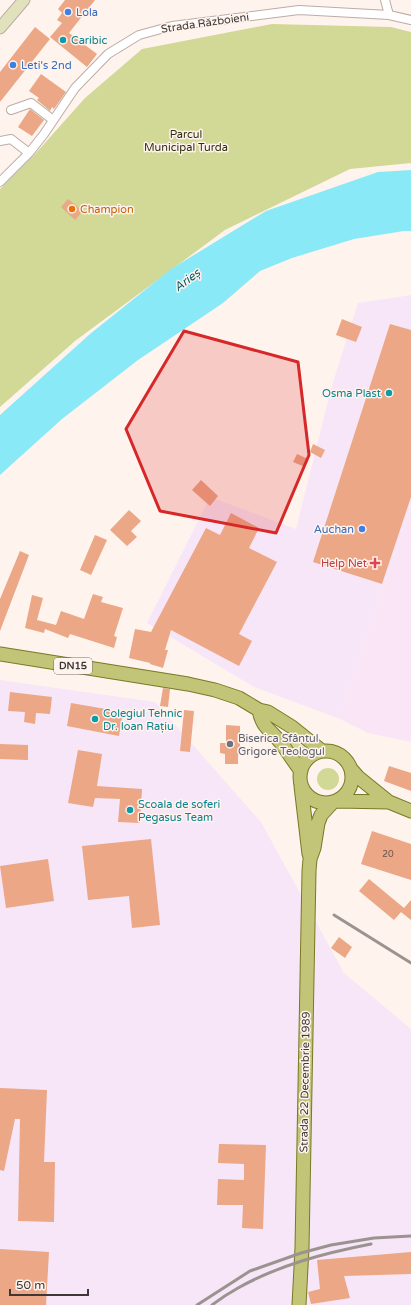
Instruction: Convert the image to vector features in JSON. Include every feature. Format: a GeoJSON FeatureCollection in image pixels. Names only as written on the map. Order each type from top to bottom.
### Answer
{"type":"FeatureCollection","features":[{"type":"Feature","properties":{"kind":"main road"},"geometry":{"type":"LineString","coordinates":[[0,28],[18,2]]}},
{"type":"Feature","properties":{"kind":"main road","name":"DN15"},"geometry":{"type":"LineString","coordinates":[[0,654],[195,686],[215,690],[238,698],[259,710],[277,716],[322,751],[337,753],[344,758],[351,770],[358,777],[389,802],[411,811]]}},
{"type":"Feature","properties":{"kind":"main road","name":"DN15"},"geometry":{"type":"LineString","coordinates":[[259,710],[261,719],[266,727],[281,743],[300,775],[302,787],[308,795],[316,800],[328,803],[335,801],[389,802]]}},
{"type":"Feature","properties":{"kind":"main road"},"geometry":{"type":"LineString","coordinates":[[300,775],[304,763],[310,757],[322,751]]}},
{"type":"Feature","properties":{"kind":"main road"},"geometry":{"type":"LineString","coordinates":[[335,801],[348,792],[351,784],[351,770]]}},
{"type":"Feature","properties":{"kind":"main road","name":"Strada 22 Decembrie 1989"},"geometry":{"type":"LineString","coordinates":[[299,1305],[302,1248],[310,859],[300,775]]}},
{"type":"Feature","properties":{"kind":"main road","name":"Strada 22 Decembrie 1989"},"geometry":{"type":"LineString","coordinates":[[310,859],[314,848],[316,832],[321,815],[335,801]]}},
{"type":"Feature","properties":{"kind":"street"},"geometry":{"type":"LineString","coordinates":[[385,0],[389,15]]}},
{"type":"Feature","properties":{"kind":"street","name":"Strada Războieni"},"geometry":{"type":"LineString","coordinates":[[0,182],[44,134],[75,88],[108,54],[139,34],[172,26],[299,10],[389,15],[411,20]]}},
{"type":"Feature","properties":{"kind":"street"},"geometry":{"type":"LineString","coordinates":[[11,110],[31,103],[53,120]]}},
{"type":"Feature","properties":{"kind":"street"},"geometry":{"type":"LineString","coordinates":[[0,140],[11,138],[28,153]]}},
{"type":"Feature","properties":{"kind":"highlighted area"},"geometry":{"type":"Polygon","coordinates":[[[184,331],[298,362],[309,455],[276,533],[160,511],[126,429],[184,331]]]}},
{"type":"Feature","properties":{"kind":"shaded area"},"geometry":{"type":"Polygon","coordinates":[[[411,295],[411,506],[340,719],[254,687],[147,623],[210,497],[296,529],[331,389],[358,303],[411,295]]]}},
{"type":"Feature","properties":{"kind":"shaded area"},"geometry":{"type":"Polygon","coordinates":[[[411,506],[411,742],[368,733],[340,719],[411,506]]]}},
{"type":"Feature","properties":{"kind":"shaded area"},"geometry":{"type":"Polygon","coordinates":[[[0,680],[155,702],[261,822],[344,973],[411,1029],[411,1305],[0,1305],[0,680]]]}},
{"type":"Feature","properties":{"kind":"green space","name":"Parcul Municipal Turda"},"geometry":{"type":"Polygon","coordinates":[[[272,24],[391,27],[411,32],[411,163],[350,169],[225,230],[75,341],[0,407],[0,189],[35,154],[85,98],[142,49],[272,24]]]}},
{"type":"Feature","properties":{"kind":"green space"},"geometry":{"type":"Polygon","coordinates":[[[282,733],[312,752],[304,755],[300,760],[282,733]]]}},
{"type":"Feature","properties":{"kind":"green space"},"geometry":{"type":"Polygon","coordinates":[[[328,768],[336,771],[339,779],[336,787],[328,790],[320,787],[317,779],[320,771],[328,768]]]}},
{"type":"Feature","properties":{"kind":"water","name":"Arieș"},"geometry":{"type":"Polygon","coordinates":[[[411,170],[411,231],[354,239],[292,258],[260,271],[223,303],[138,360],[62,419],[0,475],[0,415],[90,334],[171,269],[266,211],[378,172],[411,170]]]}},
{"type":"Feature","properties":{"kind":"building"},"geometry":{"type":"Polygon","coordinates":[[[65,0],[95,0],[69,33],[97,54],[87,67],[50,37],[62,23],[57,20],[62,13],[58,9],[65,0]]]}},
{"type":"Feature","properties":{"kind":"building"},"geometry":{"type":"Polygon","coordinates":[[[35,27],[50,39],[0,102],[0,72],[35,27]]]}},
{"type":"Feature","properties":{"kind":"building"},"geometry":{"type":"Polygon","coordinates":[[[41,74],[66,92],[54,109],[52,107],[50,111],[37,100],[39,98],[29,91],[41,74]]]}},
{"type":"Feature","properties":{"kind":"building"},"geometry":{"type":"Polygon","coordinates":[[[30,109],[44,120],[32,136],[18,127],[30,109]]]}},
{"type":"Feature","properties":{"kind":"building","name":"Champion"},"geometry":{"type":"Polygon","coordinates":[[[68,199],[83,211],[75,220],[61,207],[68,199]]]}},
{"type":"Feature","properties":{"kind":"building"},"geometry":{"type":"Polygon","coordinates":[[[342,319],[362,327],[356,342],[336,335],[342,319]]]}},
{"type":"Feature","properties":{"kind":"building"},"geometry":{"type":"Polygon","coordinates":[[[390,324],[411,330],[411,497],[382,584],[313,562],[390,324]]]}},
{"type":"Feature","properties":{"kind":"building"},"geometry":{"type":"Polygon","coordinates":[[[313,444],[325,450],[321,458],[310,452],[313,444]]]}},
{"type":"Feature","properties":{"kind":"building"},"geometry":{"type":"Polygon","coordinates":[[[297,454],[308,459],[305,467],[293,462],[297,454]]]}},
{"type":"Feature","properties":{"kind":"building"},"geometry":{"type":"Polygon","coordinates":[[[201,480],[218,496],[210,506],[192,490],[201,480]]]}},
{"type":"Feature","properties":{"kind":"building"},"geometry":{"type":"Polygon","coordinates":[[[129,510],[141,521],[131,531],[137,537],[127,546],[110,530],[129,510]]]}},
{"type":"Feature","properties":{"kind":"building"},"geometry":{"type":"Polygon","coordinates":[[[231,513],[259,528],[249,548],[277,562],[239,634],[252,641],[239,666],[171,630],[165,650],[168,650],[163,668],[129,658],[135,629],[151,632],[206,528],[220,535],[231,513]]]}},
{"type":"Feature","properties":{"kind":"building"},"geometry":{"type":"Polygon","coordinates":[[[95,535],[107,540],[91,575],[80,570],[95,535]]]}},
{"type":"Feature","properties":{"kind":"building"},"geometry":{"type":"Polygon","coordinates":[[[20,551],[29,555],[0,631],[0,599],[20,551]]]}},
{"type":"Feature","properties":{"kind":"building"},"geometry":{"type":"Polygon","coordinates":[[[93,594],[103,597],[101,602],[123,608],[114,636],[117,637],[114,648],[70,634],[68,638],[45,629],[44,633],[25,628],[32,595],[43,598],[37,620],[56,625],[61,611],[84,619],[93,594]]]}},
{"type":"Feature","properties":{"kind":"building"},"geometry":{"type":"Polygon","coordinates":[[[163,688],[170,689],[168,707],[160,706],[163,688]]]}},
{"type":"Feature","properties":{"kind":"building"},"geometry":{"type":"Polygon","coordinates":[[[10,692],[52,697],[50,714],[36,713],[35,724],[24,722],[25,712],[8,711],[10,692]]]}},
{"type":"Feature","properties":{"kind":"building","name":"Colegiul Tehnic Dr. Ioan Rațiu"},"geometry":{"type":"Polygon","coordinates":[[[71,703],[123,712],[119,736],[67,726],[71,703]]]}},
{"type":"Feature","properties":{"kind":"building"},"geometry":{"type":"Polygon","coordinates":[[[184,710],[194,711],[190,752],[180,751],[184,710]]]}},
{"type":"Feature","properties":{"kind":"building","name":"Biserica Sfântul Grigore Teologul"},"geometry":{"type":"Polygon","coordinates":[[[226,725],[240,726],[240,746],[244,746],[244,755],[238,755],[238,764],[225,764],[225,754],[220,753],[220,743],[226,743],[226,725]]]}},
{"type":"Feature","properties":{"kind":"building"},"geometry":{"type":"Polygon","coordinates":[[[0,744],[28,745],[28,760],[0,759],[0,744]]]}},
{"type":"Feature","properties":{"kind":"building"},"geometry":{"type":"Polygon","coordinates":[[[78,750],[102,754],[97,786],[142,789],[140,823],[118,822],[120,799],[95,798],[93,807],[68,803],[78,750]]]}},
{"type":"Feature","properties":{"kind":"building"},"geometry":{"type":"Polygon","coordinates":[[[389,766],[411,773],[411,791],[384,781],[389,766]]]}},
{"type":"Feature","properties":{"kind":"building"},"geometry":{"type":"Polygon","coordinates":[[[372,831],[411,844],[411,880],[361,864],[372,831]]]}},
{"type":"Feature","properties":{"kind":"building"},"geometry":{"type":"Polygon","coordinates":[[[151,839],[160,925],[132,928],[129,896],[88,900],[82,846],[151,839]]]}},
{"type":"Feature","properties":{"kind":"building"},"geometry":{"type":"Polygon","coordinates":[[[48,859],[54,901],[6,908],[0,866],[48,859]]]}},
{"type":"Feature","properties":{"kind":"building"},"geometry":{"type":"Polygon","coordinates":[[[369,879],[404,908],[411,900],[411,920],[401,912],[394,920],[359,891],[369,879]]]}},
{"type":"Feature","properties":{"kind":"building"},"geometry":{"type":"Polygon","coordinates":[[[339,937],[352,947],[345,958],[331,948],[339,937]]]}},
{"type":"Feature","properties":{"kind":"building"},"geometry":{"type":"Polygon","coordinates":[[[0,1088],[47,1090],[44,1162],[55,1162],[54,1222],[18,1221],[20,1119],[15,1119],[4,1171],[0,1170],[0,1088]]]}},
{"type":"Feature","properties":{"kind":"building"},"geometry":{"type":"Polygon","coordinates":[[[219,1144],[266,1145],[263,1229],[242,1228],[243,1205],[217,1205],[218,1179],[244,1180],[244,1164],[218,1163],[219,1144]]]}},
{"type":"Feature","properties":{"kind":"building"},"geometry":{"type":"Polygon","coordinates":[[[0,1249],[49,1252],[46,1305],[0,1305],[0,1249]]]}},
{"type":"Feature","properties":{"kind":"building"},"geometry":{"type":"Polygon","coordinates":[[[411,1252],[411,1274],[344,1276],[350,1298],[311,1304],[308,1292],[320,1289],[317,1260],[411,1252]]]}},
{"type":"Feature","properties":{"kind":"railway"},"geometry":{"type":"LineString","coordinates":[[334,915],[411,963]]}},
{"type":"Feature","properties":{"kind":"railway"},"geometry":{"type":"LineString","coordinates":[[197,1305],[250,1271],[301,1253],[331,1245],[374,1238],[411,1236]]}},
{"type":"Feature","properties":{"kind":"railway"},"geometry":{"type":"LineString","coordinates":[[212,1305],[238,1288],[286,1266],[337,1251],[371,1244]]}},
{"type":"Feature","properties":{"kind":"place","name":"Lola"},"geometry":{"type":"Point","coordinates":[68,12]}},
{"type":"Feature","properties":{"kind":"place","name":"Caribic"},"geometry":{"type":"Point","coordinates":[63,40]}},
{"type":"Feature","properties":{"kind":"place","name":"Leti's 2nd"},"geometry":{"type":"Point","coordinates":[13,65]}},
{"type":"Feature","properties":{"kind":"place","name":"Champion"},"geometry":{"type":"Point","coordinates":[72,209]}},
{"type":"Feature","properties":{"kind":"place","name":"Osma Plast"},"geometry":{"type":"Point","coordinates":[389,393]}},
{"type":"Feature","properties":{"kind":"place","name":"Auchan"},"geometry":{"type":"Point","coordinates":[362,529]}},
{"type":"Feature","properties":{"kind":"place","name":"Help Net"},"geometry":{"type":"Point","coordinates":[375,563]}},
{"type":"Feature","properties":{"kind":"place","name":"Colegiul Tehnic Dr. Ioan Rațiu"},"geometry":{"type":"Point","coordinates":[95,719]}},
{"type":"Feature","properties":{"kind":"place","name":"Biserica Sfântul Grigore Teologul"},"geometry":{"type":"Point","coordinates":[230,744]}},
{"type":"Feature","properties":{"kind":"place","name":"Scoala de soferi Pegasus Team"},"geometry":{"type":"Point","coordinates":[130,810]}}]}
